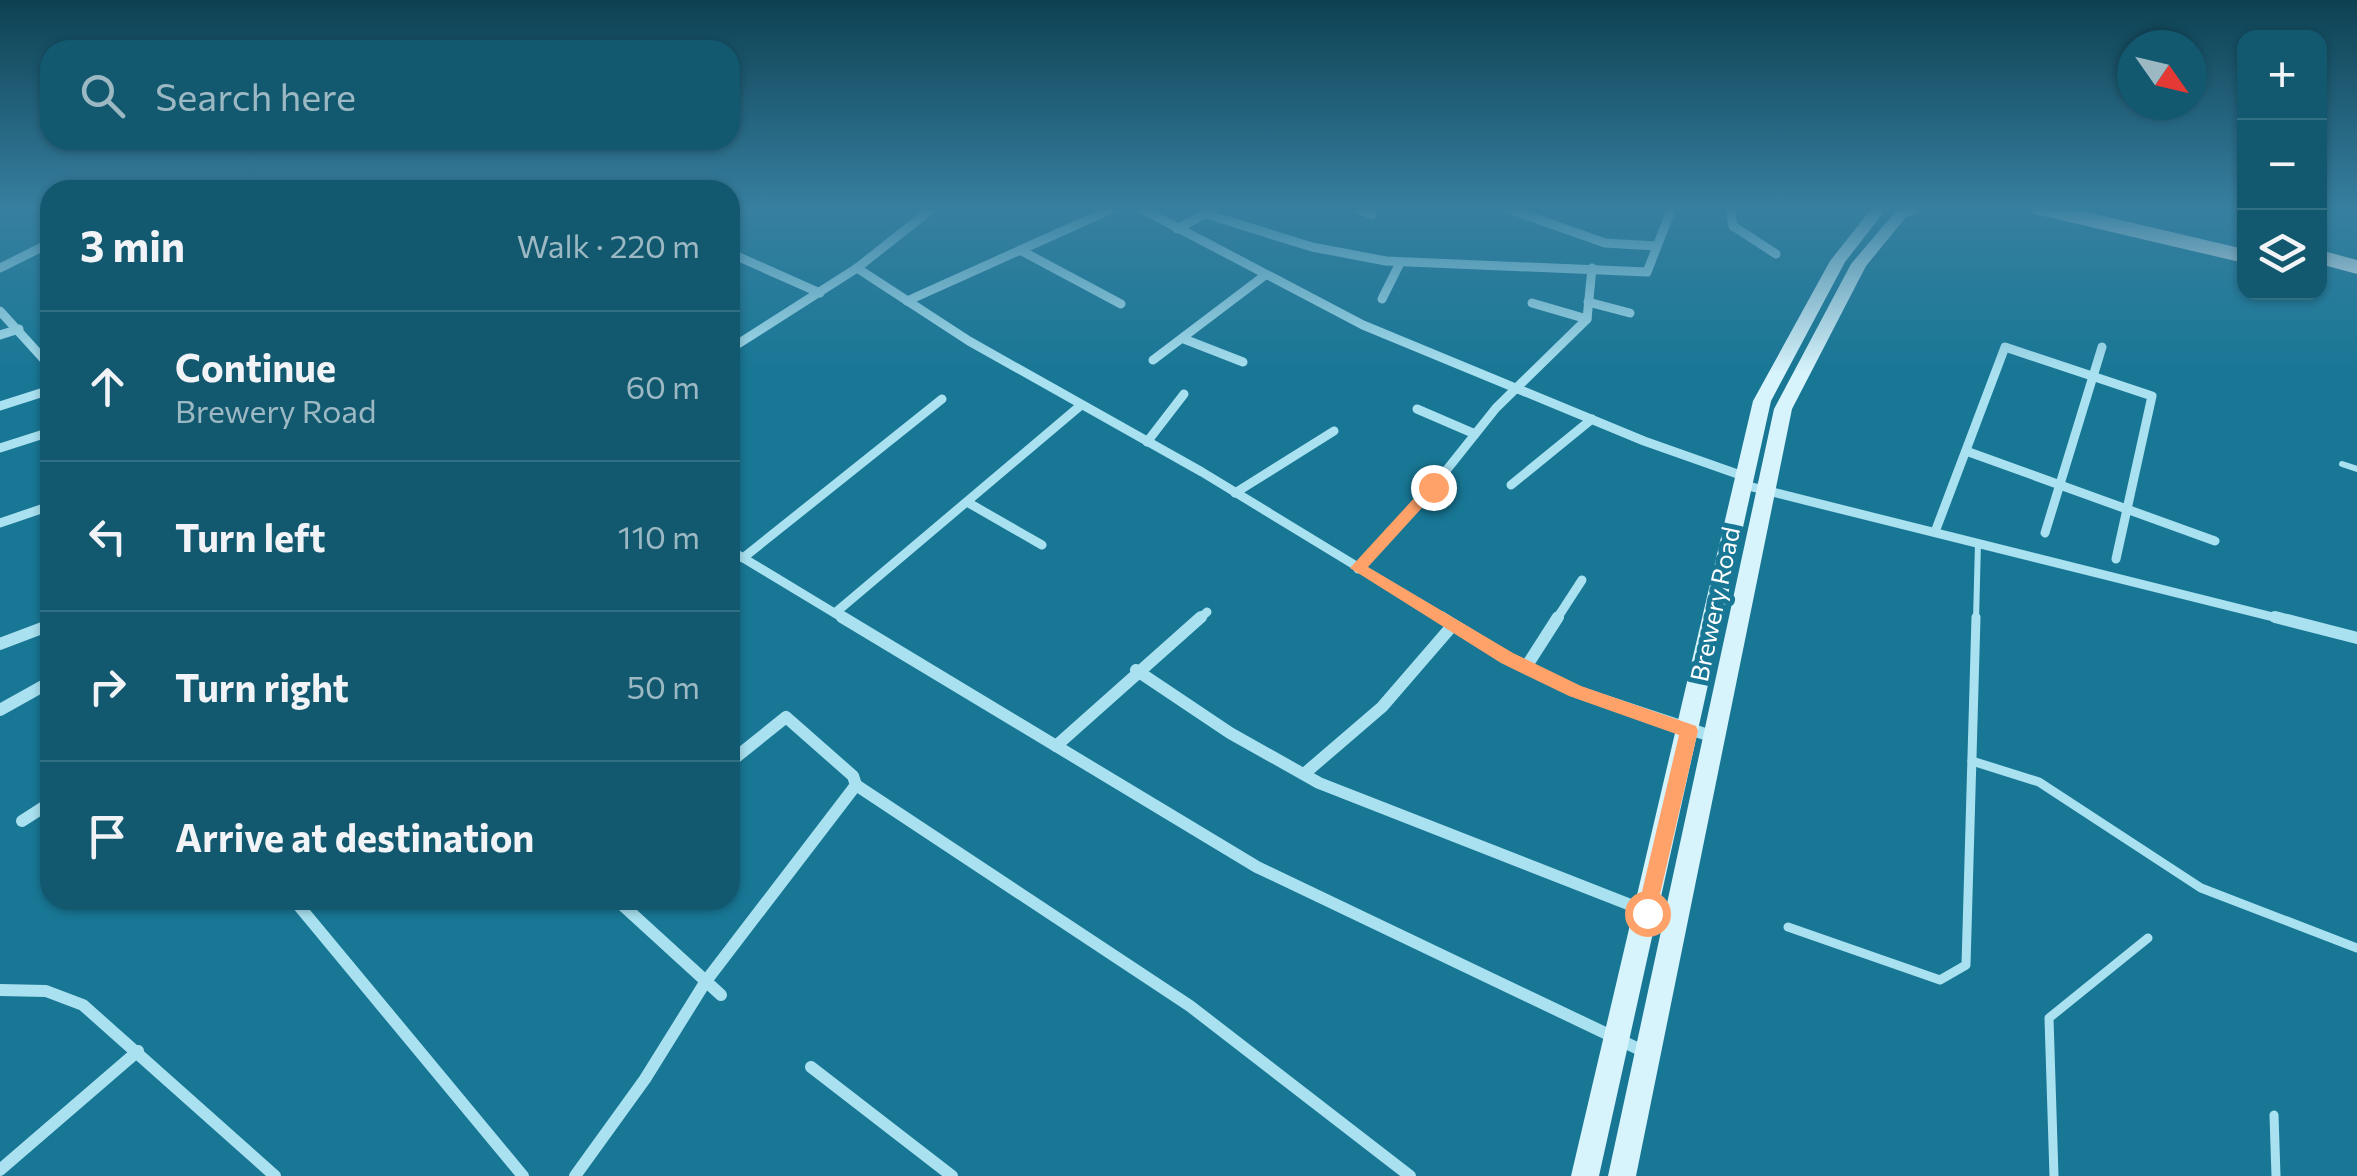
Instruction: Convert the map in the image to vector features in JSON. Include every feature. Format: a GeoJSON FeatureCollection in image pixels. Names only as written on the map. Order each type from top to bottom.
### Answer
{"type":"FeatureCollection","features":[{"type":"Feature","properties":{"kind":"highway"},"geometry":{"type":"LineString","coordinates":[[2327,276],[2357,284]]}},
{"type":"Feature","properties":{"kind":"main road","name":"Brewery Road"},"geometry":{"type":"LineString","coordinates":[[1585,1176],[1762,401],[1837,263]]}},
{"type":"Feature","properties":{"kind":"main road","name":"Brewery Road"},"geometry":{"type":"LineString","coordinates":[[1622,1176],[1783,410],[1860,263]]}},
{"type":"Feature","properties":{"kind":"street"},"geometry":{"type":"LineString","coordinates":[[752,263],[820,293]]}},
{"type":"Feature","properties":{"kind":"street"},"geometry":{"type":"LineString","coordinates":[[740,343],[863,263]]}},
{"type":"Feature","properties":{"kind":"street"},"geometry":{"type":"LineString","coordinates":[[907,301],[991,263]]}},
{"type":"Feature","properties":{"kind":"street"},"geometry":{"type":"LineString","coordinates":[[1044,263],[1121,304]]}},
{"type":"Feature","properties":{"kind":"street"},"geometry":{"type":"LineString","coordinates":[[1240,263],[1363,325],[1766,492],[2357,638]]}},
{"type":"Feature","properties":{"kind":"street"},"geometry":{"type":"LineString","coordinates":[[1382,300],[1400,263]]}},
{"type":"Feature","properties":{"kind":"street"},"geometry":{"type":"LineString","coordinates":[[1428,263],[1647,272],[1650,263]]}},
{"type":"Feature","properties":{"kind":"street"},"geometry":{"type":"LineString","coordinates":[[856,268],[1080,406],[1235,492],[1452,626],[1526,667],[1575,691],[1714,737]]}},
{"type":"Feature","properties":{"kind":"street"},"geometry":{"type":"LineString","coordinates":[[1358,568],[1516,389],[1587,319],[1592,268]]}},
{"type":"Feature","properties":{"kind":"street"},"geometry":{"type":"LineString","coordinates":[[1153,360],[1184,339],[1222,302],[1264,276]]}},
{"type":"Feature","properties":{"kind":"street"},"geometry":{"type":"LineString","coordinates":[[1588,302],[1630,313]]}},
{"type":"Feature","properties":{"kind":"street"},"geometry":{"type":"LineString","coordinates":[[1532,303],[1587,319]]}},
{"type":"Feature","properties":{"kind":"street"},"geometry":{"type":"LineString","coordinates":[[0,311],[40,348]]}},
{"type":"Feature","properties":{"kind":"street"},"geometry":{"type":"LineString","coordinates":[[0,336],[19,329]]}},
{"type":"Feature","properties":{"kind":"street"},"geometry":{"type":"LineString","coordinates":[[1184,339],[1243,362]]}},
{"type":"Feature","properties":{"kind":"street"},"geometry":{"type":"LineString","coordinates":[[1934,532],[2006,346],[2152,396],[2116,558]]}},
{"type":"Feature","properties":{"kind":"street"},"geometry":{"type":"LineString","coordinates":[[2046,533],[2090,375],[2102,347]]}},
{"type":"Feature","properties":{"kind":"street"},"geometry":{"type":"LineString","coordinates":[[0,406],[40,393]]}},
{"type":"Feature","properties":{"kind":"street"},"geometry":{"type":"LineString","coordinates":[[1148,442],[1184,394]]}},
{"type":"Feature","properties":{"kind":"street"},"geometry":{"type":"LineString","coordinates":[[743,558],[942,398]]}},
{"type":"Feature","properties":{"kind":"street"},"geometry":{"type":"LineString","coordinates":[[834,613],[1080,406]]}},
{"type":"Feature","properties":{"kind":"street"},"geometry":{"type":"LineString","coordinates":[[1417,409],[1475,434]]}},
{"type":"Feature","properties":{"kind":"street"},"geometry":{"type":"LineString","coordinates":[[1510,485],[1592,420]]}},
{"type":"Feature","properties":{"kind":"street"},"geometry":{"type":"LineString","coordinates":[[1235,492],[1334,431]]}},
{"type":"Feature","properties":{"kind":"street"},"geometry":{"type":"LineString","coordinates":[[0,448],[40,435]]}},
{"type":"Feature","properties":{"kind":"street"},"geometry":{"type":"LineString","coordinates":[[1966,451],[2215,541]]}},
{"type":"Feature","properties":{"kind":"street"},"geometry":{"type":"LineString","coordinates":[[967,502],[1042,544]]}},
{"type":"Feature","properties":{"kind":"street"},"geometry":{"type":"LineString","coordinates":[[0,522],[40,509]]}},
{"type":"Feature","properties":{"kind":"street"},"geometry":{"type":"LineString","coordinates":[[740,556],[1257,867],[1616,1042],[1647,1053]]}},
{"type":"Feature","properties":{"kind":"street"},"geometry":{"type":"LineString","coordinates":[[1526,667],[1582,580]]}},
{"type":"Feature","properties":{"kind":"street"},"geometry":{"type":"LineString","coordinates":[[1056,746],[1136,670],[1207,612]]}},
{"type":"Feature","properties":{"kind":"street"},"geometry":{"type":"LineString","coordinates":[[1304,774],[1382,707],[1452,626]]}},
{"type":"Feature","properties":{"kind":"street"},"geometry":{"type":"LineString","coordinates":[[0,644],[40,629]]}},
{"type":"Feature","properties":{"kind":"street"},"geometry":{"type":"LineString","coordinates":[[1136,670],[1230,733],[1304,774],[1675,922]]}},
{"type":"Feature","properties":{"kind":"street"},"geometry":{"type":"LineString","coordinates":[[0,710],[40,688]]}},
{"type":"Feature","properties":{"kind":"street"},"geometry":{"type":"LineString","coordinates":[[740,754],[786,717],[853,776],[856,785],[1190,1006],[1410,1176]]}},
{"type":"Feature","properties":{"kind":"street"},"geometry":{"type":"LineString","coordinates":[[575,1176],[645,1078],[706,981],[856,785]]}},
{"type":"Feature","properties":{"kind":"street"},"geometry":{"type":"LineString","coordinates":[[22,821],[40,809]]}},
{"type":"Feature","properties":{"kind":"street"},"geometry":{"type":"LineString","coordinates":[[305,910],[523,1176]]}},
{"type":"Feature","properties":{"kind":"street"},"geometry":{"type":"LineString","coordinates":[[628,910],[721,994]]}},
{"type":"Feature","properties":{"kind":"street"},"geometry":{"type":"LineString","coordinates":[[0,990],[46,991],[82,1006],[276,1176]]}},
{"type":"Feature","properties":{"kind":"street"},"geometry":{"type":"LineString","coordinates":[[0,1170],[138,1052]]}},
{"type":"Feature","properties":{"kind":"street"},"geometry":{"type":"LineString","coordinates":[[811,1067],[952,1176]]}},
{"type":"Feature","properties":{"kind":"lane"},"geometry":{"type":"LineString","coordinates":[[2342,464],[2357,469]]}},
{"type":"Feature","properties":{"kind":"lane"},"geometry":{"type":"LineString","coordinates":[[1788,927],[1940,980],[1966,965],[1978,543]]}},
{"type":"Feature","properties":{"kind":"lane"},"geometry":{"type":"LineString","coordinates":[[1972,761],[2038,782],[2201,888],[2357,948]]}},
{"type":"Feature","properties":{"kind":"lane"},"geometry":{"type":"LineString","coordinates":[[2054,1176],[2050,1018],[2148,938]]}},
{"type":"Feature","properties":{"kind":"lane"},"geometry":{"type":"LineString","coordinates":[[2274,1116],[2276,1176]]}},
{"type":"Feature","properties":{"kind":"route"},"geometry":{"type":"LineString","coordinates":[[1433,487],[1358,568],[1507,658],[1575,691],[1689,731],[1647,913]]}}]}
